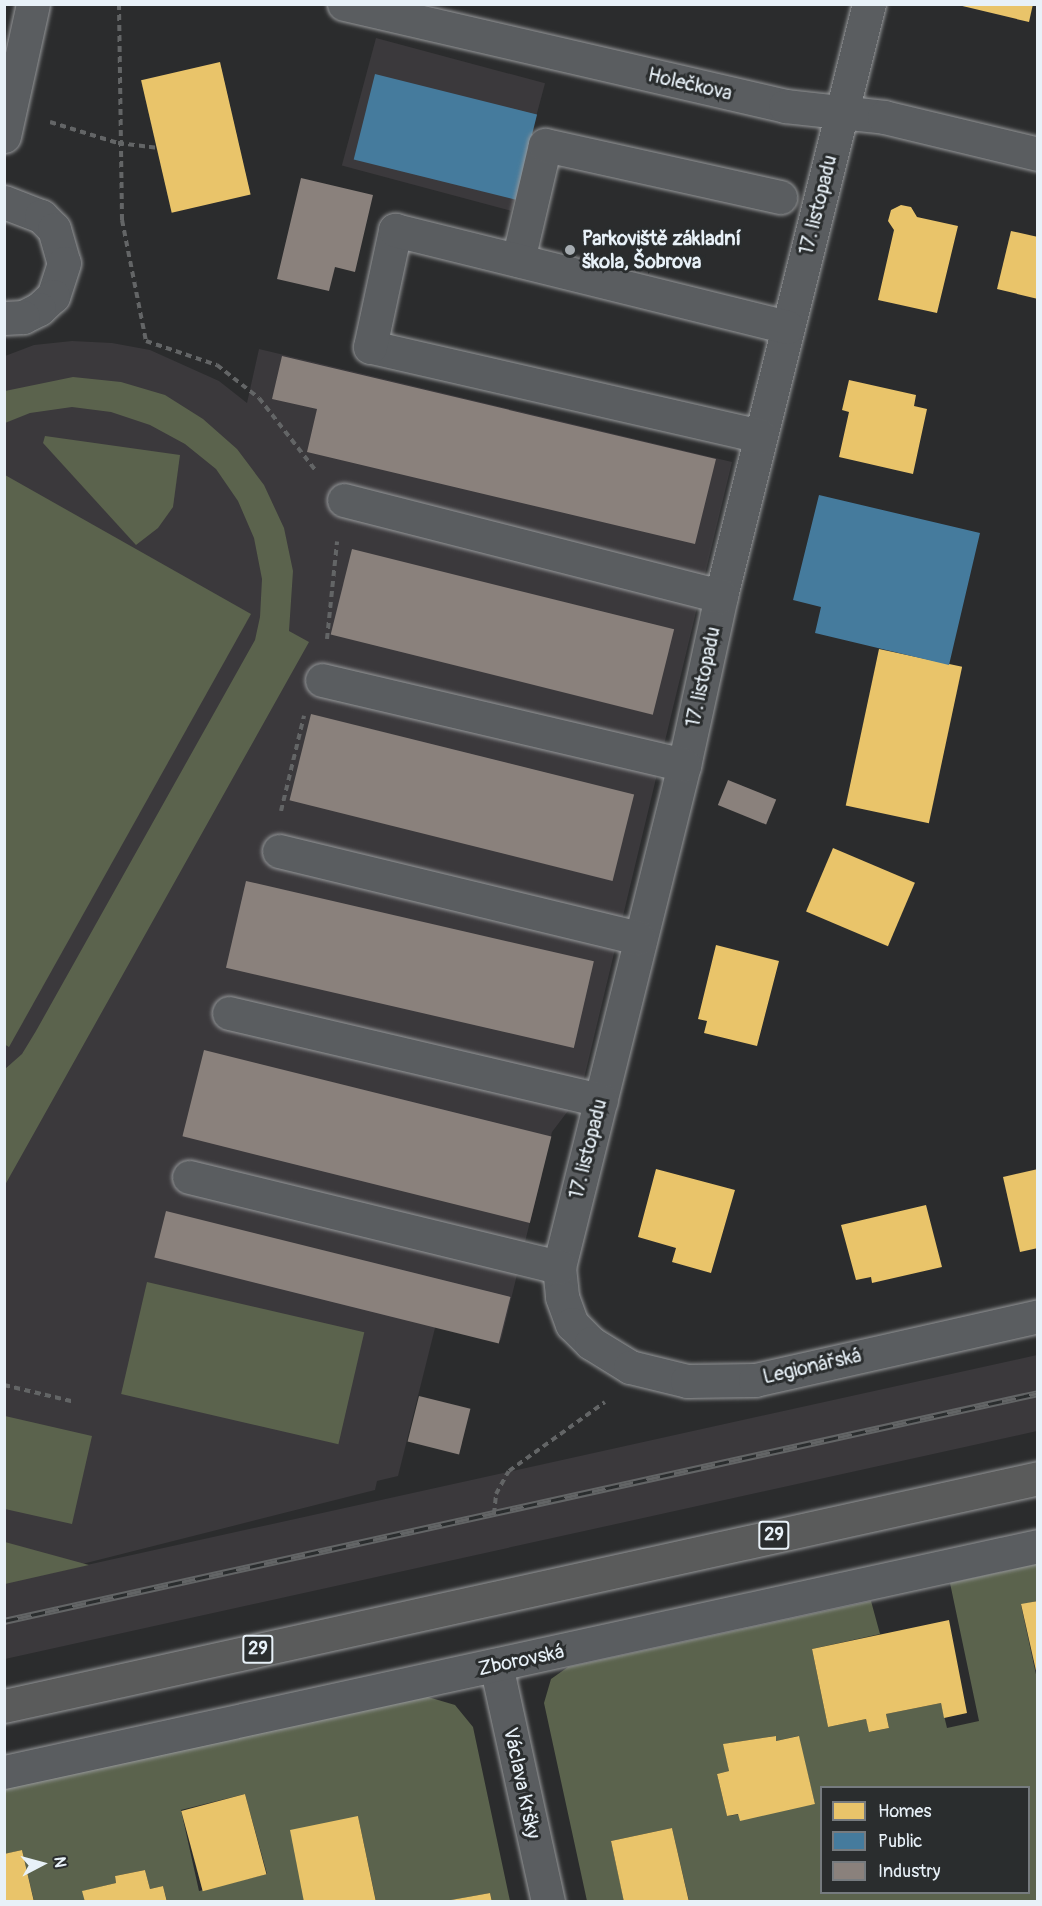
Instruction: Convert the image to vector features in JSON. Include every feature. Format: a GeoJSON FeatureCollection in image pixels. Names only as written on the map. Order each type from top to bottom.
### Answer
{"type":"FeatureCollection","features":[{"type":"Feature","properties":{"kind":"main road","name":"29"},"geometry":{"type":"LineString","coordinates":[[4,1706],[1038,1478]]}},
{"type":"Feature","properties":{"kind":"street"},"geometry":{"type":"LineString","coordinates":[[4,136],[10,85],[33,4]]}},
{"type":"Feature","properties":{"kind":"street","name":"Holečkova"},"geometry":{"type":"LineString","coordinates":[[344,4],[785,106],[884,117],[1038,154]]}},
{"type":"Feature","properties":{"kind":"street","name":"17. listopadu"},"geometry":{"type":"LineString","coordinates":[[591,1343],[572,1324],[562,1296],[559,1267],[639,938],[684,765],[721,596],[760,436],[869,4]]}},
{"type":"Feature","properties":{"kind":"street"},"geometry":{"type":"LineString","coordinates":[[518,260],[545,145],[780,197]]}},
{"type":"Feature","properties":{"kind":"street"},"geometry":{"type":"LineString","coordinates":[[4,202],[41,216],[54,229],[64,263],[61,280],[46,303],[23,317],[4,318]]}},
{"type":"Feature","properties":{"kind":"street"},"geometry":{"type":"LineString","coordinates":[[760,436],[370,347],[395,230],[787,327]]}},
{"type":"Feature","properties":{"kind":"street"},"geometry":{"type":"LineString","coordinates":[[344,500],[721,596]]}},
{"type":"Feature","properties":{"kind":"street"},"geometry":{"type":"LineString","coordinates":[[322,680],[684,765]]}},
{"type":"Feature","properties":{"kind":"street"},"geometry":{"type":"LineString","coordinates":[[279,850],[639,938]]}},
{"type":"Feature","properties":{"kind":"street"},"geometry":{"type":"LineString","coordinates":[[230,1013],[601,1100]]}},
{"type":"Feature","properties":{"kind":"street"},"geometry":{"type":"LineString","coordinates":[[189,1177],[559,1267]]}},
{"type":"Feature","properties":{"kind":"street","name":"Legionářská"},"geometry":{"type":"LineString","coordinates":[[591,1343],[630,1367],[687,1381],[755,1380],[1038,1316]]}},
{"type":"Feature","properties":{"kind":"street","name":"Zborovská"},"geometry":{"type":"LineString","coordinates":[[4,1772],[1038,1546]]}},
{"type":"Feature","properties":{"kind":"street","name":"Václava Kršky"},"geometry":{"type":"LineString","coordinates":[[496,1665],[548,1902]]}},
{"type":"Feature","properties":{"kind":"path"},"geometry":{"type":"LineString","coordinates":[[119,4],[118,143],[122,220],[147,341],[217,365],[259,398],[306,459],[344,500],[322,680],[306,708],[282,800],[279,850]]}},
{"type":"Feature","properties":{"kind":"path"},"geometry":{"type":"LineString","coordinates":[[45,121],[118,143],[157,148]]}},
{"type":"Feature","properties":{"kind":"path"},"geometry":{"type":"LineString","coordinates":[[494,1514],[496,1494],[509,1471],[600,1408],[630,1367]]}},
{"type":"Feature","properties":{"kind":"path"},"geometry":{"type":"LineString","coordinates":[[4,1385],[75,1402]]}},
{"type":"Feature","properties":{"kind":"shaded area"},"geometry":{"type":"Polygon","coordinates":[[[376,38],[545,83],[511,211],[342,166],[376,38]]]}},
{"type":"Feature","properties":{"kind":"shaded area"},"geometry":{"type":"Polygon","coordinates":[[[72,341],[112,343],[150,350],[219,381],[247,403],[259,349],[732,462],[580,1095],[552,1132],[501,1340],[436,1324],[398,1476],[377,1481],[375,1490],[19,1580],[1037,1355],[1037,1431],[5,1659],[5,356],[34,345],[72,341]]]}},
{"type":"Feature","properties":{"kind":"green space"},"geometry":{"type":"Polygon","coordinates":[[[73,377],[121,382],[165,395],[203,419],[237,449],[264,485],[284,528],[293,571],[289,631],[309,642],[5,1185],[5,1069],[22,1054],[36,1031],[255,640],[260,617],[262,579],[254,538],[238,501],[216,469],[185,444],[150,425],[111,412],[72,407],[30,413],[5,423],[5,391],[73,377]]]}},
{"type":"Feature","properties":{"kind":"green space"},"geometry":{"type":"Polygon","coordinates":[[[45,436],[180,455],[173,507],[158,528],[136,545],[43,443],[45,436]]]}},
{"type":"Feature","properties":{"kind":"green space"},"geometry":{"type":"Polygon","coordinates":[[[5,475],[251,614],[9,1047],[4,1044],[5,475]]]}},
{"type":"Feature","properties":{"kind":"green space"},"geometry":{"type":"Polygon","coordinates":[[[147,1282],[364,1332],[338,1444],[121,1394],[147,1282]]]}},
{"type":"Feature","properties":{"kind":"green space"},"geometry":{"type":"Polygon","coordinates":[[[5,1416],[92,1436],[72,1524],[5,1509],[5,1416]]]}},
{"type":"Feature","properties":{"kind":"green space"},"geometry":{"type":"Polygon","coordinates":[[[5,1542],[89,1565],[5,1584],[5,1542]]]}},
{"type":"Feature","properties":{"kind":"green space"},"geometry":{"type":"Polygon","coordinates":[[[1037,1564],[1037,1601],[1021,1605],[1037,1679],[1037,1901],[689,1901],[672,1828],[611,1841],[624,1901],[587,1901],[544,1703],[551,1679],[568,1667],[871,1601],[880,1634],[812,1649],[828,1727],[866,1719],[870,1732],[889,1728],[886,1714],[941,1703],[947,1728],[979,1721],[950,1583],[1037,1564]],[[775,1736],[724,1744],[729,1771],[717,1774],[727,1816],[815,1804],[798,1736],[776,1741],[775,1736]]]}},
{"type":"Feature","properties":{"kind":"green space"},"geometry":{"type":"Polygon","coordinates":[[[428,1697],[455,1705],[473,1727],[510,1901],[492,1901],[490,1893],[446,1901],[376,1901],[358,1816],[304,1901],[167,1901],[163,1886],[150,1889],[145,1870],[115,1876],[116,1883],[83,1891],[85,1901],[34,1901],[22,1850],[5,1854],[4,1789],[428,1697]],[[245,1794],[181,1810],[199,1891],[267,1874],[245,1794]]]}},
{"type":"Feature","properties":{"kind":"building: Homes"},"geometry":{"type":"Polygon","coordinates":[[[954,4],[1033,4],[1029,22],[954,4]]]}},
{"type":"Feature","properties":{"kind":"building: Homes"},"geometry":{"type":"Polygon","coordinates":[[[220,62],[251,195],[172,213],[141,80],[220,62]]]}},
{"type":"Feature","properties":{"kind":"building: Homes"},"geometry":{"type":"Polygon","coordinates":[[[901,205],[911,207],[917,217],[958,226],[937,313],[878,300],[894,230],[888,221],[891,210],[901,205]]]}},
{"type":"Feature","properties":{"kind":"building: Homes"},"geometry":{"type":"Polygon","coordinates":[[[1011,231],[1038,237],[1038,299],[997,289],[1011,231]]]}},
{"type":"Feature","properties":{"kind":"building: Homes"},"geometry":{"type":"Polygon","coordinates":[[[849,380],[916,395],[914,406],[927,409],[913,474],[839,457],[849,412],[842,410],[849,380]]]}},
{"type":"Feature","properties":{"kind":"building: Homes"},"geometry":{"type":"Polygon","coordinates":[[[879,649],[962,667],[929,823],[846,806],[879,649]]]}},
{"type":"Feature","properties":{"kind":"building: Homes"},"geometry":{"type":"Polygon","coordinates":[[[833,848],[915,883],[888,946],[806,912],[833,848]]]}},
{"type":"Feature","properties":{"kind":"building: Homes"},"geometry":{"type":"Polygon","coordinates":[[[716,945],[779,961],[757,1046],[704,1033],[707,1021],[698,1019],[716,945]]]}},
{"type":"Feature","properties":{"kind":"building: Homes"},"geometry":{"type":"Polygon","coordinates":[[[656,1169],[735,1190],[711,1273],[672,1262],[676,1248],[638,1237],[656,1169]]]}},
{"type":"Feature","properties":{"kind":"building: Homes"},"geometry":{"type":"Polygon","coordinates":[[[1038,1169],[1038,1248],[1020,1252],[1003,1177],[1038,1169]]]}},
{"type":"Feature","properties":{"kind":"building: Homes"},"geometry":{"type":"Polygon","coordinates":[[[926,1205],[942,1267],[872,1283],[871,1277],[856,1280],[841,1225],[926,1205]]]}},
{"type":"Feature","properties":{"kind":"building: Homes"},"geometry":{"type":"Polygon","coordinates":[[[1038,1601],[1038,1675],[1037,1675],[1021,1604],[1038,1601]]]}},
{"type":"Feature","properties":{"kind":"building: Homes"},"geometry":{"type":"Polygon","coordinates":[[[949,1620],[967,1713],[944,1718],[941,1703],[886,1714],[889,1728],[869,1732],[866,1719],[828,1727],[812,1649],[949,1620]]]}},
{"type":"Feature","properties":{"kind":"building: Homes"},"geometry":{"type":"Polygon","coordinates":[[[776,1736],[776,1741],[799,1736],[815,1804],[740,1821],[738,1814],[727,1816],[717,1774],[729,1771],[723,1744],[776,1736]]]}},
{"type":"Feature","properties":{"kind":"building: Homes"},"geometry":{"type":"Polygon","coordinates":[[[245,1794],[266,1874],[203,1891],[181,1811],[245,1794]]]}},
{"type":"Feature","properties":{"kind":"building: Homes"},"geometry":{"type":"Polygon","coordinates":[[[358,1816],[376,1902],[304,1902],[290,1830],[358,1816]]]}},
{"type":"Feature","properties":{"kind":"building: Homes"},"geometry":{"type":"Polygon","coordinates":[[[672,1828],[689,1902],[624,1902],[611,1841],[672,1828]]]}},
{"type":"Feature","properties":{"kind":"building: Homes"},"geometry":{"type":"Polygon","coordinates":[[[22,1850],[34,1902],[4,1902],[4,1854],[22,1850]]]}},
{"type":"Feature","properties":{"kind":"building: Homes"},"geometry":{"type":"Polygon","coordinates":[[[145,1870],[150,1889],[163,1886],[167,1902],[85,1902],[82,1891],[116,1883],[115,1876],[145,1870]]]}},
{"type":"Feature","properties":{"kind":"building: Homes"},"geometry":{"type":"Polygon","coordinates":[[[490,1893],[492,1902],[452,1902],[451,1900],[490,1893]]]}},
{"type":"Feature","properties":{"kind":"building: Public"},"geometry":{"type":"Polygon","coordinates":[[[375,74],[537,114],[516,200],[354,159],[375,74]]]}},
{"type":"Feature","properties":{"kind":"building: Public"},"geometry":{"type":"Polygon","coordinates":[[[819,495],[980,533],[949,665],[815,633],[821,607],[793,600],[819,495]]]}},
{"type":"Feature","properties":{"kind":"building: Industry"},"geometry":{"type":"Polygon","coordinates":[[[301,178],[373,195],[355,272],[335,267],[329,291],[277,279],[301,178]]]}},
{"type":"Feature","properties":{"kind":"building: Industry"},"geometry":{"type":"Polygon","coordinates":[[[282,356],[716,459],[695,544],[307,452],[317,409],[272,399],[282,356]]]}},
{"type":"Feature","properties":{"kind":"building: Industry"},"geometry":{"type":"Polygon","coordinates":[[[352,549],[674,629],[653,715],[331,634],[352,549]]]}},
{"type":"Feature","properties":{"kind":"building: Industry"},"geometry":{"type":"Polygon","coordinates":[[[311,714],[634,795],[613,881],[289,800],[311,714]]]}},
{"type":"Feature","properties":{"kind":"building: Industry"},"geometry":{"type":"Polygon","coordinates":[[[728,780],[776,799],[766,825],[718,805],[728,780]]]}},
{"type":"Feature","properties":{"kind":"building: Industry"},"geometry":{"type":"Polygon","coordinates":[[[246,881],[594,961],[574,1048],[226,968],[246,881]]]}},
{"type":"Feature","properties":{"kind":"building: Industry"},"geometry":{"type":"Polygon","coordinates":[[[204,1050],[551,1137],[530,1223],[182,1136],[204,1050]]]}},
{"type":"Feature","properties":{"kind":"building: Industry"},"geometry":{"type":"Polygon","coordinates":[[[166,1211],[510,1297],[499,1343],[154,1258],[166,1211]]]}},
{"type":"Feature","properties":{"kind":"building: Industry"},"geometry":{"type":"Polygon","coordinates":[[[419,1396],[470,1409],[459,1454],[408,1442],[419,1396]]]}},
{"type":"Feature","properties":{"kind":"railway"},"geometry":{"type":"LineString","coordinates":[[4,1621],[1038,1393]]}},
{"type":"Feature","properties":{"kind":"place","name":"Parkoviště základní škola, Šobrova"},"geometry":{"type":"Point","coordinates":[570,250]}}]}
